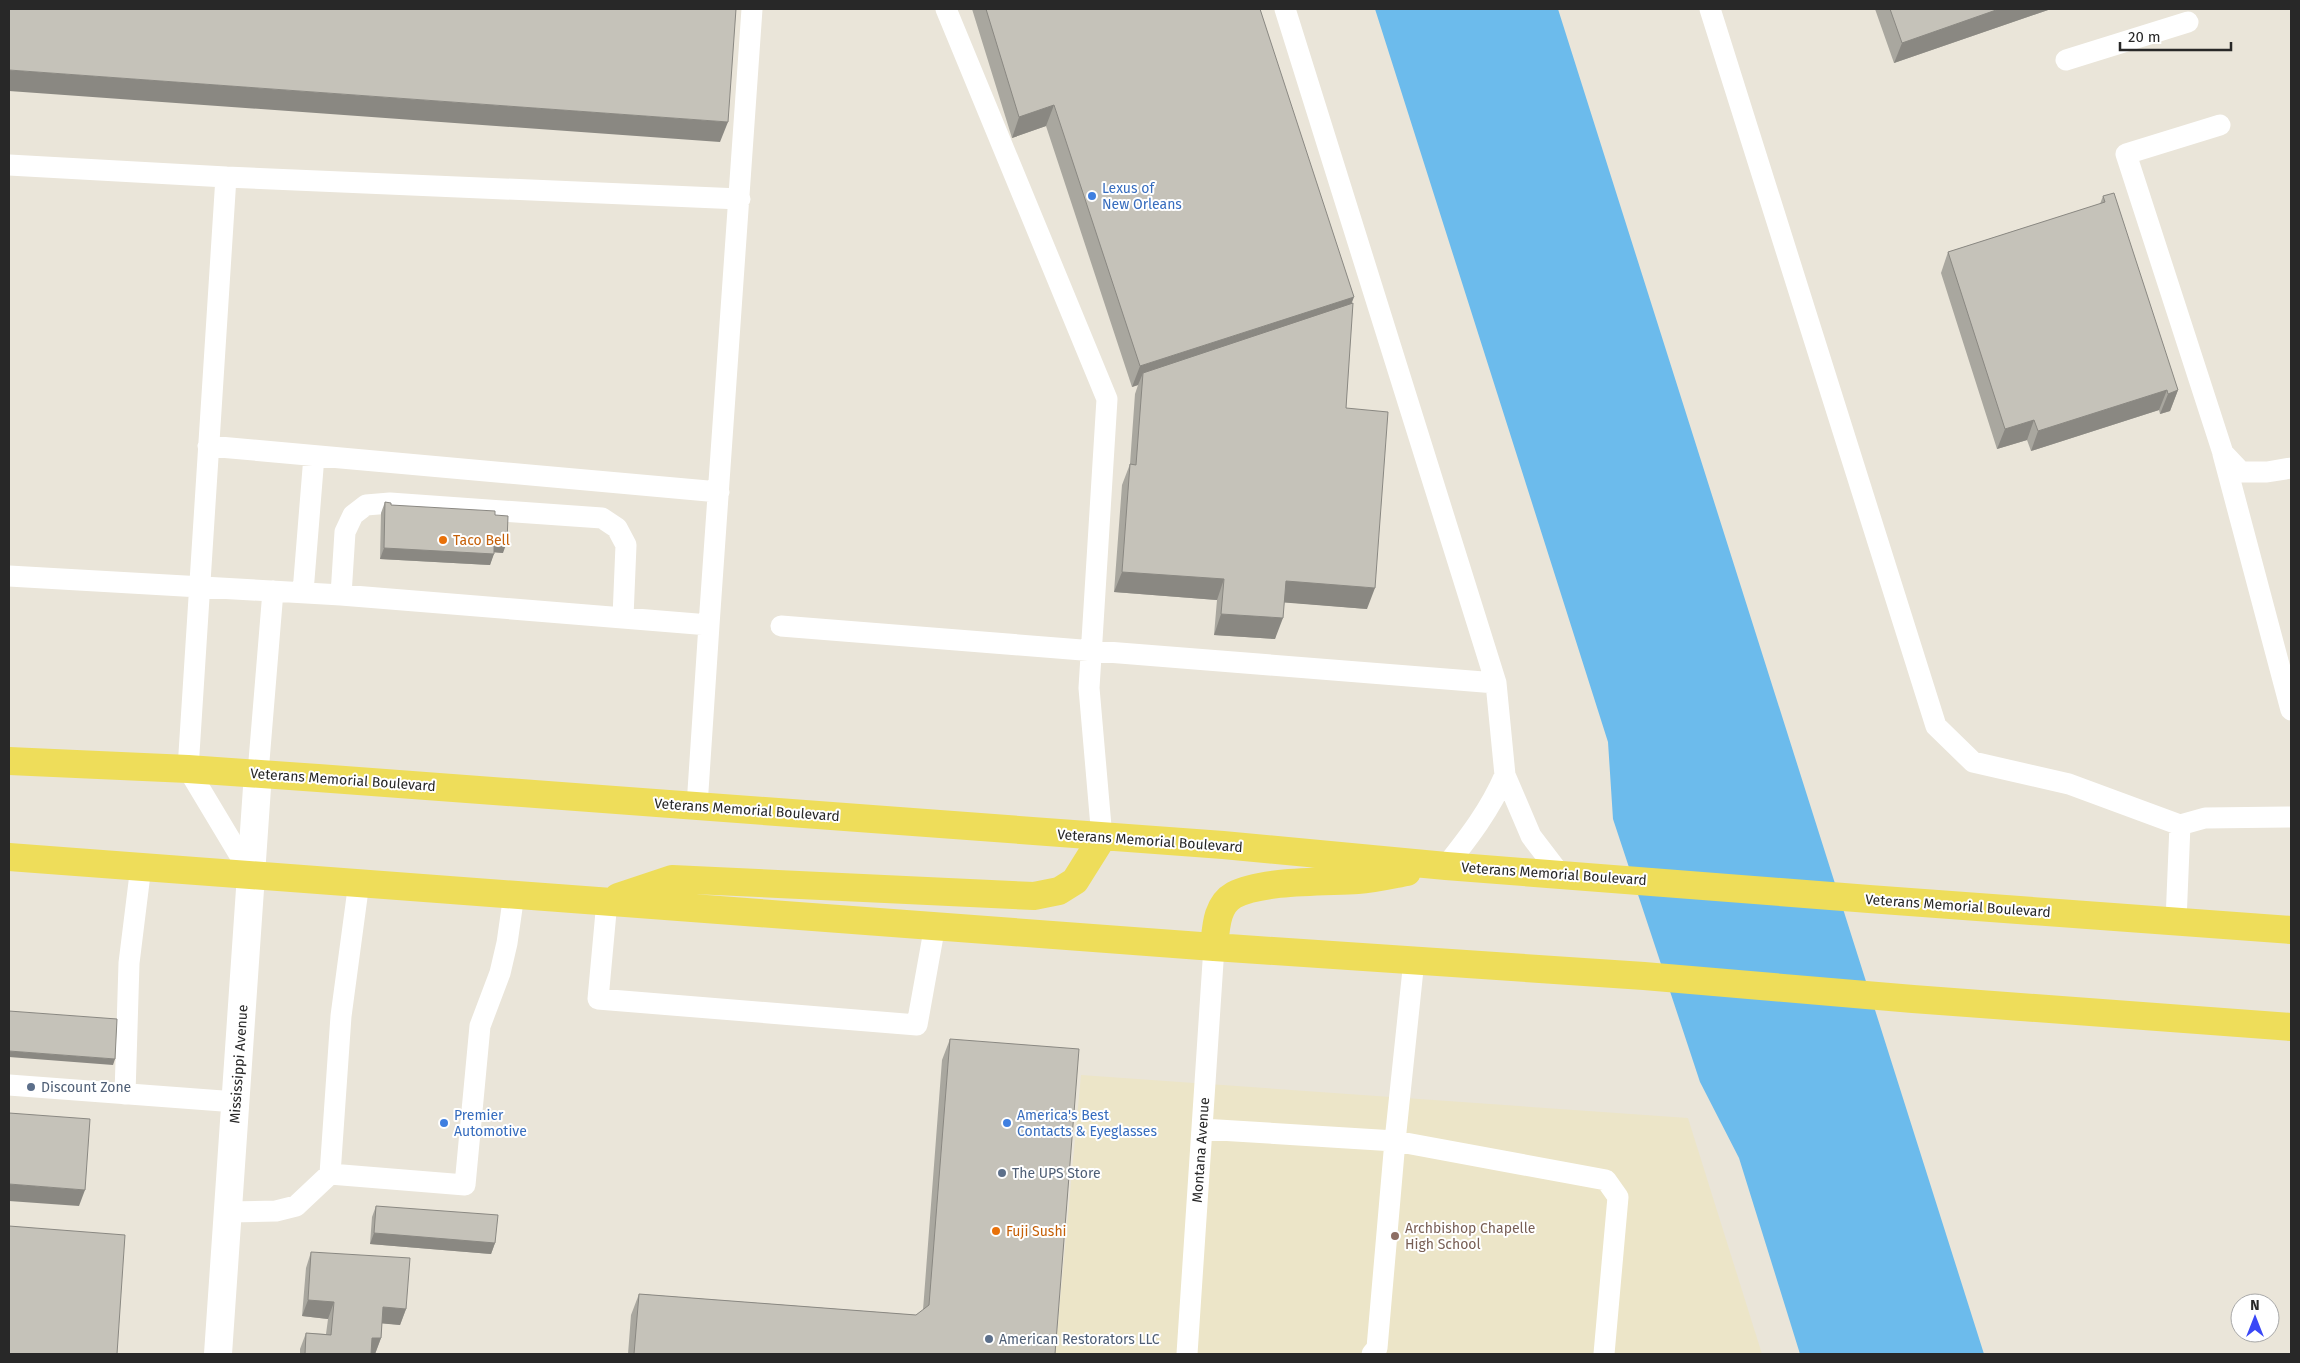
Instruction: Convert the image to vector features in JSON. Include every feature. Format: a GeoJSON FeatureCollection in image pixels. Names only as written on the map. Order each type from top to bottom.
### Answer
{"type":"FeatureCollection","features":[{"type":"Feature","properties":{"kind":"main road","name":"Veterans Memorial Boulevard"},"geometry":{"type":"LineString","coordinates":[[9,761],[258,773],[1102,838],[1222,845],[1446,866],[1869,900],[2291,930]]}},
{"type":"Feature","properties":{"kind":"main road"},"geometry":{"type":"LineString","coordinates":[[607,901],[672,879],[1034,896],[1059,891],[1076,881],[1102,838]]}},
{"type":"Feature","properties":{"kind":"main road"},"geometry":{"type":"LineString","coordinates":[[9,857],[935,926],[1644,976],[1913,999],[2291,1027]]}},
{"type":"Feature","properties":{"kind":"main road"},"geometry":{"type":"LineString","coordinates":[[1214,946],[1219,912],[1233,896],[1256,888],[1293,883],[1360,880],[1446,866]]}},
{"type":"Feature","properties":{"kind":"street","name":"Mississippi Avenue"},"geometry":{"type":"LineString","coordinates":[[218,1354],[258,773]]}},
{"type":"Feature","properties":{"kind":"lane"},"geometry":{"type":"LineString","coordinates":[[697,806],[752,9]]}},
{"type":"Feature","properties":{"kind":"lane"},"geometry":{"type":"LineString","coordinates":[[946,9],[1107,399],[1090,688],[1102,838]]}},
{"type":"Feature","properties":{"kind":"lane"},"geometry":{"type":"LineString","coordinates":[[1285,9],[1496,683],[1505,775],[1531,836],[1560,874]]}},
{"type":"Feature","properties":{"kind":"lane"},"geometry":{"type":"LineString","coordinates":[[1710,9],[1936,726],[1973,762],[2069,784],[2180,825],[2205,818],[2291,817]]}},
{"type":"Feature","properties":{"kind":"lane"},"geometry":{"type":"LineString","coordinates":[[2066,60],[2188,22]]}},
{"type":"Feature","properties":{"kind":"lane"},"geometry":{"type":"LineString","coordinates":[[2220,125],[2126,154],[2223,453],[2291,710]]}},
{"type":"Feature","properties":{"kind":"lane"},"geometry":{"type":"LineString","coordinates":[[9,165],[226,177],[740,199]]}},
{"type":"Feature","properties":{"kind":"lane"},"geometry":{"type":"LineString","coordinates":[[226,177],[198,587],[188,769],[251,874]]}},
{"type":"Feature","properties":{"kind":"lane"},"geometry":{"type":"LineString","coordinates":[[208,446],[719,492]]}},
{"type":"Feature","properties":{"kind":"lane"},"geometry":{"type":"LineString","coordinates":[[2223,453],[2241,472],[2266,472],[2291,468]]}},
{"type":"Feature","properties":{"kind":"lane"},"geometry":{"type":"LineString","coordinates":[[304,592],[314,456]]}},
{"type":"Feature","properties":{"kind":"lane"},"geometry":{"type":"LineString","coordinates":[[341,595],[346,532],[353,515],[366,505],[390,503],[483,508],[602,518],[617,528],[626,545],[624,617]]}},
{"type":"Feature","properties":{"kind":"lane"},"geometry":{"type":"LineString","coordinates":[[9,576],[304,592],[709,625]]}},
{"type":"Feature","properties":{"kind":"lane"},"geometry":{"type":"LineString","coordinates":[[258,773],[273,591]]}},
{"type":"Feature","properties":{"kind":"lane"},"geometry":{"type":"LineString","coordinates":[[781,626],[1496,683]]}},
{"type":"Feature","properties":{"kind":"lane"},"geometry":{"type":"LineString","coordinates":[[1446,866],[1493,803],[1505,775]]}},
{"type":"Feature","properties":{"kind":"lane"},"geometry":{"type":"LineString","coordinates":[[2176,921],[2180,825]]}},
{"type":"Feature","properties":{"kind":"lane"},"geometry":{"type":"LineString","coordinates":[[125,1094],[130,963],[141,866]]}},
{"type":"Feature","properties":{"kind":"lane"},"geometry":{"type":"LineString","coordinates":[[229,1212],[276,1211],[296,1206],[330,1174],[341,1016],[360,882]]}},
{"type":"Feature","properties":{"kind":"lane"},"geometry":{"type":"LineString","coordinates":[[330,1174],[464,1185],[480,1026],[505,951],[514,894]]}},
{"type":"Feature","properties":{"kind":"lane"},"geometry":{"type":"LineString","coordinates":[[607,901],[598,998],[917,1025],[935,926]]}},
{"type":"Feature","properties":{"kind":"lane","name":"Montana Avenue"},"geometry":{"type":"LineString","coordinates":[[1187,1354],[1214,946]]}},
{"type":"Feature","properties":{"kind":"lane"},"geometry":{"type":"LineString","coordinates":[[1381,1352],[1395,1142],[1414,960]]}},
{"type":"Feature","properties":{"kind":"lane"},"geometry":{"type":"LineString","coordinates":[[9,1085],[236,1102]]}},
{"type":"Feature","properties":{"kind":"lane"},"geometry":{"type":"LineString","coordinates":[[1202,1129],[1395,1142],[1606,1180],[1618,1197],[1604,1354]]}},
{"type":"Feature","properties":{"kind":"shaded area","name":"Archbishop Chapelle High School"},"geometry":{"type":"Polygon","coordinates":[[[1081,1075],[1688,1118],[1762,1354],[1055,1354],[1081,1075]]]}},
{"type":"Feature","properties":{"kind":"water"},"geometry":{"type":"Polygon","coordinates":[[[1375,9],[1558,9],[1984,1354],[1800,1354],[1739,1158],[1700,1082],[1613,819],[1608,742],[1375,9]]]}},
{"type":"Feature","properties":{"kind":"building"},"geometry":{"type":"Polygon","coordinates":[[[9,9],[736,9],[728,122],[9,70],[9,9]]]}},
{"type":"Feature","properties":{"kind":"building"},"geometry":{"type":"Polygon","coordinates":[[[986,9],[1260,9],[1354,297],[1140,366],[1054,105],[1019,117],[986,9]]]}},
{"type":"Feature","properties":{"kind":"building"},"geometry":{"type":"Polygon","coordinates":[[[1890,9],[1999,9],[1902,43],[1890,9]]]}},
{"type":"Feature","properties":{"kind":"building"},"geometry":{"type":"Polygon","coordinates":[[[2114,193],[2178,390],[2168,394],[2167,390],[2038,431],[2034,420],[2005,429],[1948,252],[2105,202],[2103,196],[2114,193]]]}},
{"type":"Feature","properties":{"kind":"building"},"geometry":{"type":"Polygon","coordinates":[[[1353,303],[1346,408],[1388,412],[1375,588],[1286,581],[1283,618],[1221,614],[1224,579],[1122,572],[1130,464],[1136,465],[1143,373],[1353,303]]]}},
{"type":"Feature","properties":{"kind":"building","name":"Taco Bell"},"geometry":{"type":"Polygon","coordinates":[[[385,502],[391,503],[391,505],[495,511],[495,515],[508,516],[507,542],[494,541],[494,554],[384,548],[385,502]]]}},
{"type":"Feature","properties":{"kind":"building"},"geometry":{"type":"Polygon","coordinates":[[[9,1011],[117,1019],[115,1059],[9,1051],[9,1011]]]}},
{"type":"Feature","properties":{"kind":"building"},"geometry":{"type":"Polygon","coordinates":[[[950,1039],[1079,1049],[1055,1354],[634,1354],[639,1294],[916,1315],[929,1305],[950,1039]]]}},
{"type":"Feature","properties":{"kind":"building"},"geometry":{"type":"Polygon","coordinates":[[[9,1113],[90,1119],[85,1190],[9,1184],[9,1113]]]}},
{"type":"Feature","properties":{"kind":"building"},"geometry":{"type":"Polygon","coordinates":[[[376,1206],[498,1215],[495,1243],[374,1233],[376,1206]]]}},
{"type":"Feature","properties":{"kind":"building"},"geometry":{"type":"Polygon","coordinates":[[[9,1226],[125,1235],[117,1354],[9,1354],[9,1226]]]}},
{"type":"Feature","properties":{"kind":"building"},"geometry":{"type":"Polygon","coordinates":[[[311,1252],[410,1258],[406,1309],[383,1307],[381,1338],[372,1338],[371,1354],[305,1354],[306,1333],[331,1335],[334,1302],[308,1300],[311,1252]]]}},
{"type":"Feature","properties":{"kind":"place","name":"Lexus of New Orleans"},"geometry":{"type":"Point","coordinates":[1092,196]}},
{"type":"Feature","properties":{"kind":"place","name":"Taco Bell"},"geometry":{"type":"Point","coordinates":[443,540]}},
{"type":"Feature","properties":{"kind":"place","name":"Discount Zone"},"geometry":{"type":"Point","coordinates":[31,1087]}},
{"type":"Feature","properties":{"kind":"place","name":"Premier Automotive"},"geometry":{"type":"Point","coordinates":[444,1123]}},
{"type":"Feature","properties":{"kind":"place","name":"America's Best Contacts & Eyeglasses"},"geometry":{"type":"Point","coordinates":[1007,1123]}},
{"type":"Feature","properties":{"kind":"place","name":"The UPS Store"},"geometry":{"type":"Point","coordinates":[1002,1173]}},
{"type":"Feature","properties":{"kind":"place","name":"Fuji Sushi"},"geometry":{"type":"Point","coordinates":[996,1231]}},
{"type":"Feature","properties":{"kind":"place","name":"Archbishop Chapelle High School"},"geometry":{"type":"Point","coordinates":[1395,1236]}},
{"type":"Feature","properties":{"kind":"place","name":"American Restorators LLC"},"geometry":{"type":"Point","coordinates":[989,1339]}}]}
